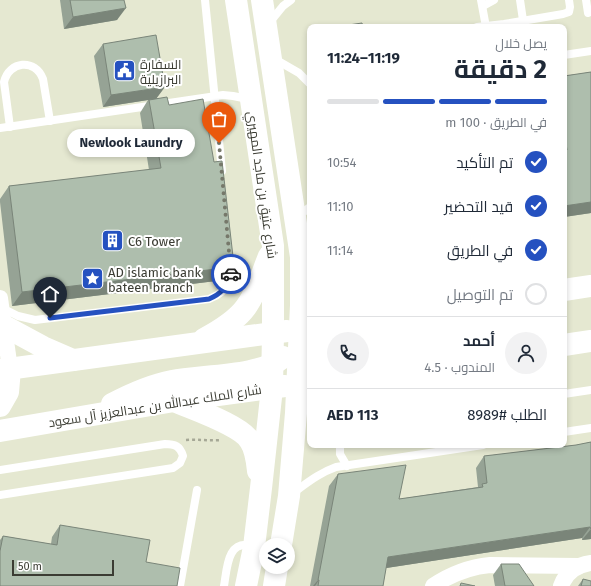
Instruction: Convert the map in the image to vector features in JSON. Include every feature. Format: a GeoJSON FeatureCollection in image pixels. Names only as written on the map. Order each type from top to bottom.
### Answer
{"type":"FeatureCollection","features":[{"type":"Feature","properties":{"kind":"main road","name":"شارع عتيق بن ماجد المهيري"},"geometry":{"type":"LineString","coordinates":[[236,0],[273,246],[272,388],[254,547],[246,586]]}},
{"type":"Feature","properties":{"kind":"main road","name":"شارع عتيق بن ماجد المهيري"},"geometry":{"type":"LineString","coordinates":[[262,0],[271,57],[303,213],[306,263],[304,383],[282,538]]}},
{"type":"Feature","properties":{"kind":"main road"},"geometry":{"type":"LineString","coordinates":[[195,344],[222,328],[246,308],[256,289],[273,246]]}},
{"type":"Feature","properties":{"kind":"main road"},"geometry":{"type":"LineString","coordinates":[[567,290],[591,286]]}},
{"type":"Feature","properties":{"kind":"main road"},"geometry":{"type":"LineString","coordinates":[[2,311],[43,347],[73,360]]}},
{"type":"Feature","properties":{"kind":"main road"},"geometry":{"type":"LineString","coordinates":[[0,406],[8,392],[5,370],[305,329]]}},
{"type":"Feature","properties":{"kind":"main road"},"geometry":{"type":"LineString","coordinates":[[97,413],[125,397],[156,385],[172,381],[248,371],[272,365],[281,359],[305,329]]}},
{"type":"Feature","properties":{"kind":"main road"},"geometry":{"type":"LineString","coordinates":[[567,345],[591,341]]}},
{"type":"Feature","properties":{"kind":"main road"},"geometry":{"type":"LineString","coordinates":[[272,388],[283,370],[305,356]]}},
{"type":"Feature","properties":{"kind":"main road","name":"شارع الملك عبدالله بن عبدالعزيز آل سعود"},"geometry":{"type":"LineString","coordinates":[[0,431],[97,413],[304,383]]}},
{"type":"Feature","properties":{"kind":"main road"},"geometry":{"type":"LineString","coordinates":[[174,401],[224,422],[247,437],[251,442],[255,455],[261,488]]}},
{"type":"Feature","properties":{"kind":"main road"},"geometry":{"type":"LineString","coordinates":[[289,496],[298,466],[307,446]]}},
{"type":"Feature","properties":{"kind":"main road"},"geometry":{"type":"LineString","coordinates":[[274,586],[276,574]]}},
{"type":"Feature","properties":{"kind":"street"},"geometry":{"type":"LineString","coordinates":[[2,311],[5,370]]}},
{"type":"Feature","properties":{"kind":"street"},"geometry":{"type":"LineString","coordinates":[[433,586],[454,574],[478,566],[585,564]]}},
{"type":"Feature","properties":{"kind":"street"},"geometry":{"type":"LineString","coordinates":[[561,586],[566,576],[585,564]]}},
{"type":"Feature","properties":{"kind":"lane"},"geometry":{"type":"LineString","coordinates":[[205,0],[223,182]]}},
{"type":"Feature","properties":{"kind":"lane"},"geometry":{"type":"LineString","coordinates":[[266,28],[276,13],[290,0]]}},
{"type":"Feature","properties":{"kind":"lane"},"geometry":{"type":"LineString","coordinates":[[486,24],[482,3],[494,0]]}},
{"type":"Feature","properties":{"kind":"lane"},"geometry":{"type":"LineString","coordinates":[[520,0],[523,24]]}},
{"type":"Feature","properties":{"kind":"lane"},"geometry":{"type":"LineString","coordinates":[[504,24],[523,24],[569,12],[569,0]]}},
{"type":"Feature","properties":{"kind":"lane"},"geometry":{"type":"LineString","coordinates":[[586,0],[588,13]]}},
{"type":"Feature","properties":{"kind":"lane"},"geometry":{"type":"LineString","coordinates":[[567,55],[591,51]]}},
{"type":"Feature","properties":{"kind":"lane"},"geometry":{"type":"LineString","coordinates":[[271,57],[299,73],[307,81]]}},
{"type":"Feature","properties":{"kind":"lane"},"geometry":{"type":"LineString","coordinates":[[10,127],[4,82],[10,70],[16,66],[22,65],[30,65],[41,73],[50,121]]}},
{"type":"Feature","properties":{"kind":"lane"},"geometry":{"type":"LineString","coordinates":[[0,128],[214,97],[233,96],[251,99]]}},
{"type":"Feature","properties":{"kind":"lane"},"geometry":{"type":"LineString","coordinates":[[2,311],[35,320],[209,299],[221,293],[229,282],[232,268],[230,252]]}},
{"type":"Feature","properties":{"kind":"lane"},"geometry":{"type":"LineString","coordinates":[[567,394],[591,390]]}},
{"type":"Feature","properties":{"kind":"lane"},"geometry":{"type":"LineString","coordinates":[[567,432],[591,428]]}},
{"type":"Feature","properties":{"kind":"lane"},"geometry":{"type":"LineString","coordinates":[[0,470],[166,444],[175,445],[182,451],[182,460],[173,468],[0,495]]}},
{"type":"Feature","properties":{"kind":"lane"},"geometry":{"type":"LineString","coordinates":[[340,448],[340,454],[347,466]]}},
{"type":"Feature","properties":{"kind":"lane"},"geometry":{"type":"LineString","coordinates":[[289,496],[314,477],[325,471],[347,466],[464,448]]}},
{"type":"Feature","properties":{"kind":"lane"},"geometry":{"type":"LineString","coordinates":[[180,586],[197,490]]}},
{"type":"Feature","properties":{"kind":"lane"},"geometry":{"type":"LineString","coordinates":[[224,586],[231,553],[239,546],[249,545],[254,547]]}},
{"type":"Feature","properties":{"kind":"path"},"geometry":{"type":"LineString","coordinates":[[179,447],[186,441],[198,439],[213,441],[224,440]]}},
{"type":"Feature","properties":{"kind":"building"},"geometry":{"type":"Polygon","coordinates":[[[70,0],[124,0],[126,8],[73,17],[70,0]]]}},
{"type":"Feature","properties":{"kind":"building"},"geometry":{"type":"Polygon","coordinates":[[[156,35],[165,87],[111,95],[103,44],[156,35]]]}},
{"type":"Feature","properties":{"kind":"building"},"geometry":{"type":"Polygon","coordinates":[[[591,72],[591,202],[567,206],[567,150],[567,76],[591,72]]]}},
{"type":"Feature","properties":{"kind":"building","name":"C6 Tower"},"geometry":{"type":"Polygon","coordinates":[[[167,97],[169,105],[203,99],[214,162],[222,161],[234,265],[233,267],[22,292],[9,186],[161,168],[149,100],[167,97]]]}},
{"type":"Feature","properties":{"kind":"building"},"geometry":{"type":"Polygon","coordinates":[[[591,442],[591,529],[590,527],[388,557],[383,586],[318,586],[338,474],[406,465],[399,499],[483,487],[482,484],[487,483],[484,456],[551,448],[567,448],[567,446],[591,442]]]}},
{"type":"Feature","properties":{"kind":"building"},"geometry":{"type":"Polygon","coordinates":[[[60,525],[150,540],[146,562],[180,568],[177,586],[0,586],[0,551],[3,536],[57,545],[60,525]]]}},
{"type":"Feature","properties":{"kind":"building"},"geometry":{"type":"Polygon","coordinates":[[[501,564],[519,564],[534,586],[505,586],[501,564]]]}},
{"type":"Feature","properties":{"kind":"building"},"geometry":{"type":"Polygon","coordinates":[[[583,579],[591,581],[591,586],[581,586],[583,579]]]}},
{"type":"Feature","properties":{"kind":"building"},"geometry":{"type":"Polygon","coordinates":[[[461,583],[475,586],[460,586],[461,583]]]}},
{"type":"Feature","properties":{"kind":"way so far"},"geometry":{"type":"LineString","coordinates":[[219,143],[232,268],[231,274]]}},
{"type":"Feature","properties":{"kind":"place","name":"السفارة البرازيلية"},"geometry":{"type":"Point","coordinates":[124,71]}},
{"type":"Feature","properties":{"kind":"place","name":"Newlook Laundry"},"geometry":{"type":"Point","coordinates":[219,143]}},
{"type":"Feature","properties":{"kind":"place","name":"C6 Tower"},"geometry":{"type":"Point","coordinates":[112,241]}},
{"type":"Feature","properties":{"kind":"place","name":"AD islamic bank bateen branch"},"geometry":{"type":"Point","coordinates":[93,279]}},
{"type":"Feature","properties":{"kind":"route"},"geometry":{"type":"LineString","coordinates":[[50,318],[209,299],[221,293],[226,288],[231,274]]}}]}
